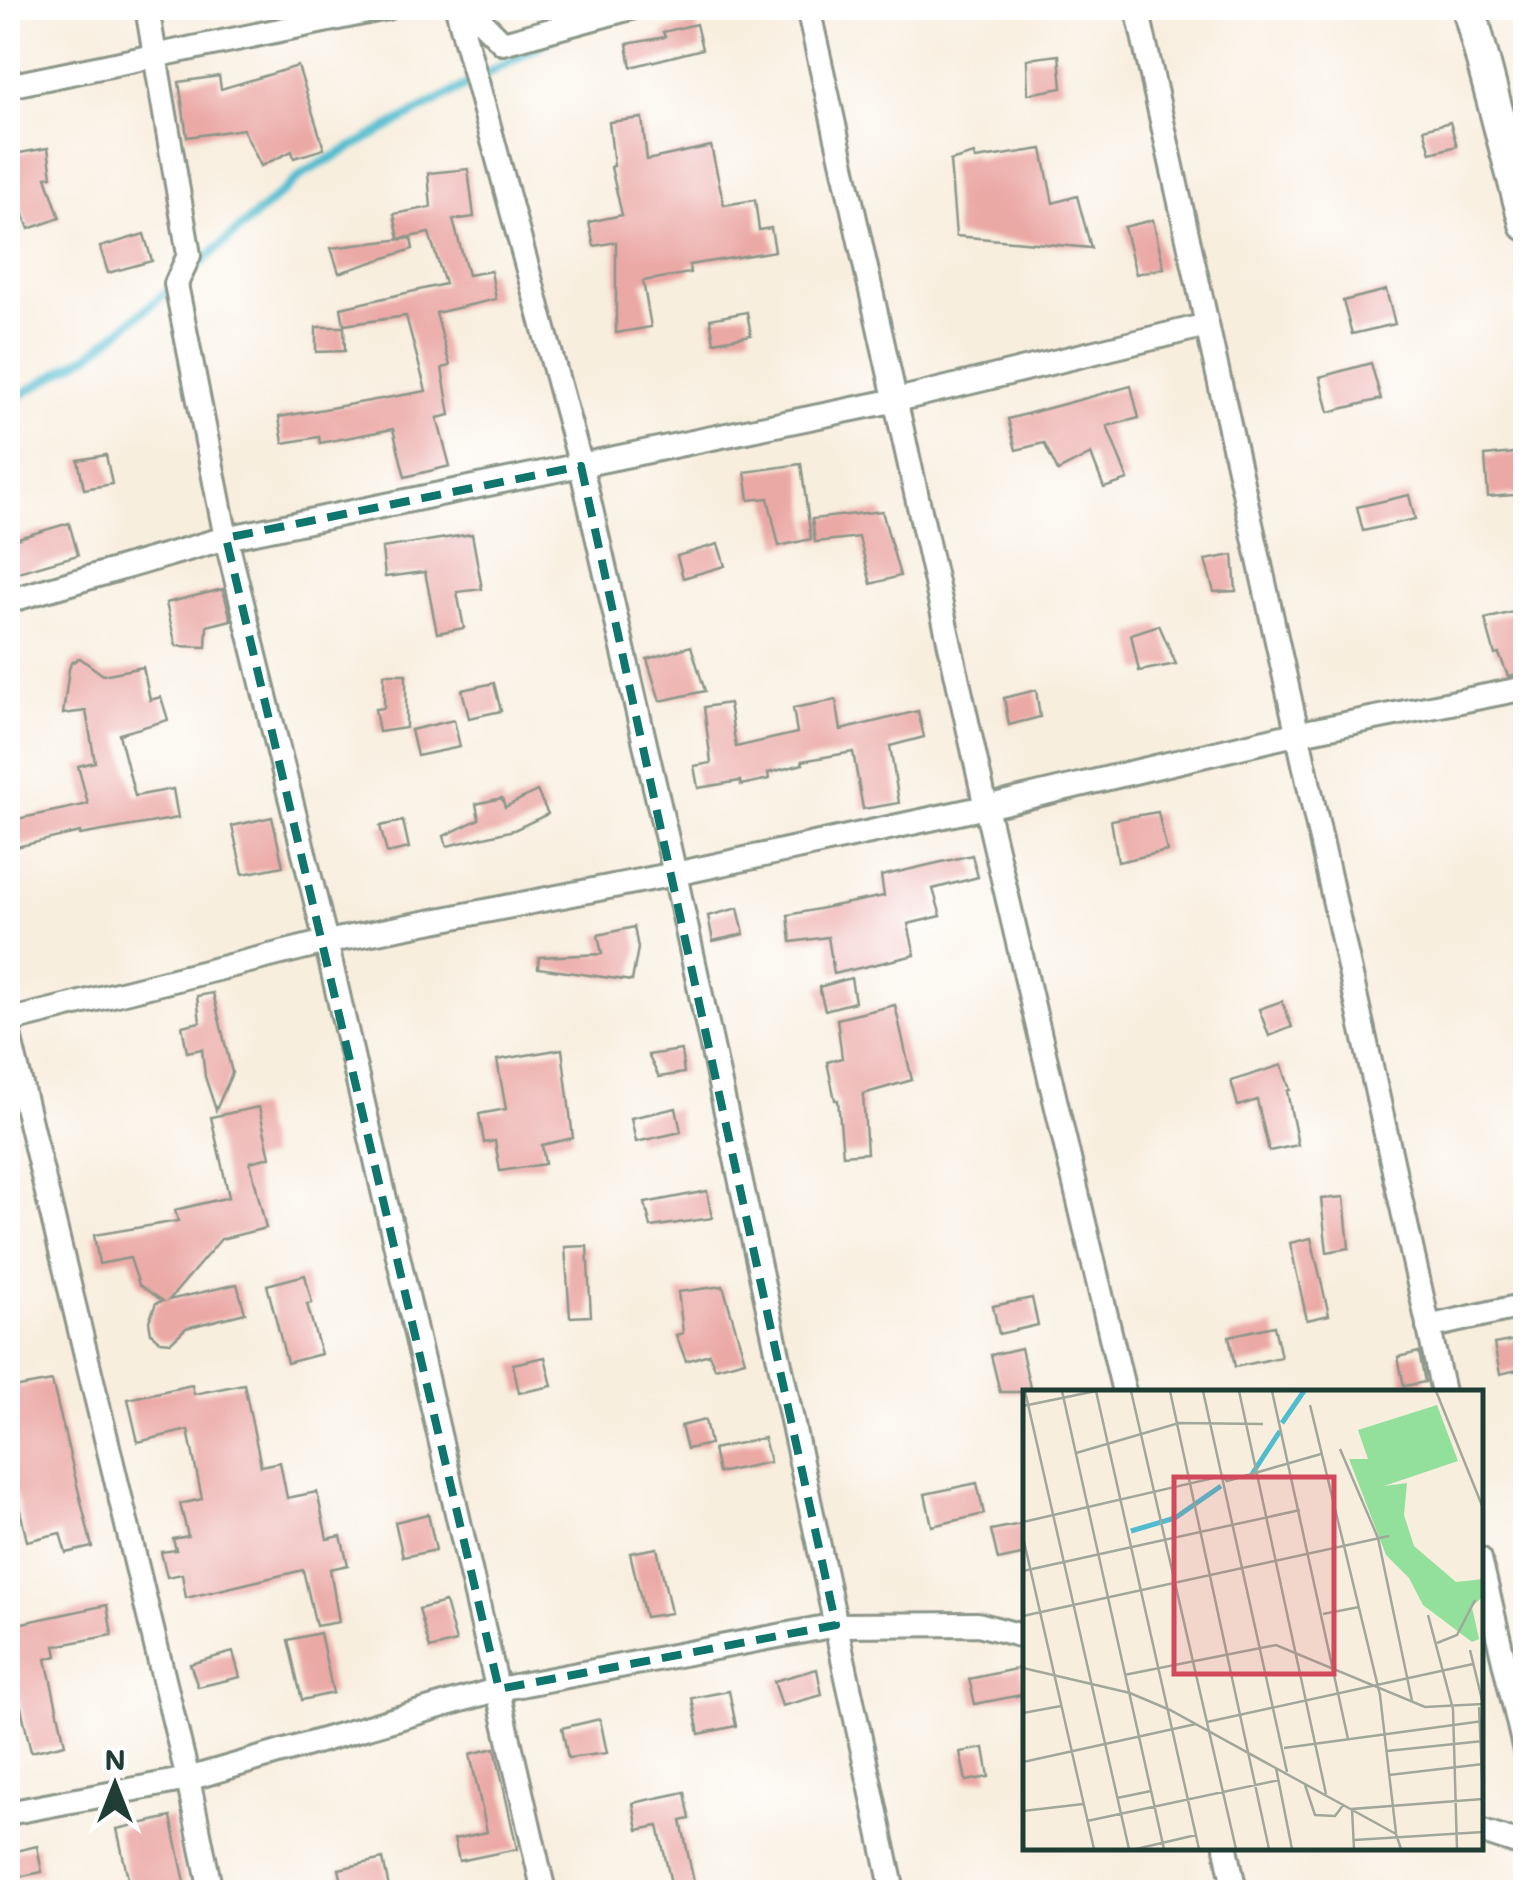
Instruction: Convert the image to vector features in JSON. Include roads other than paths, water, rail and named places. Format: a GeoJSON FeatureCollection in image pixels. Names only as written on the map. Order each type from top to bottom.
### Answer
{"type":"FeatureCollection","features":[{"type":"Feature","properties":{"kind":"street"},"geometry":{"type":"LineString","coordinates":[[147,8],[189,255],[176,284],[226,538],[326,942],[544,1892]]}},
{"type":"Feature","properties":{"kind":"street"},"geometry":{"type":"LineString","coordinates":[[8,86],[388,8]]}},
{"type":"Feature","properties":{"kind":"street"},"geometry":{"type":"LineString","coordinates":[[458,8],[581,466],[675,874],[894,1892]]}},
{"type":"Feature","properties":{"kind":"street"},"geometry":{"type":"LineString","coordinates":[[468,8],[504,43],[631,8]]}},
{"type":"Feature","properties":{"kind":"street"},"geometry":{"type":"LineString","coordinates":[[808,8],[986,807],[1124,1390]]}},
{"type":"Feature","properties":{"kind":"street"},"geometry":{"type":"LineString","coordinates":[[1137,8],[1442,1390]]}},
{"type":"Feature","properties":{"kind":"street"},"geometry":{"type":"LineString","coordinates":[[1468,8],[1526,224]]}},
{"type":"Feature","properties":{"kind":"street"},"geometry":{"type":"LineString","coordinates":[[8,601],[226,538],[896,400],[1207,325]]}},
{"type":"Feature","properties":{"kind":"street"},"geometry":{"type":"LineString","coordinates":[[8,1021],[326,942],[675,874],[986,807],[1295,734],[1526,688]]}},
{"type":"Feature","properties":{"kind":"street"},"geometry":{"type":"LineString","coordinates":[[8,1031],[188,1779],[211,1892]]}},
{"type":"Feature","properties":{"kind":"street"},"geometry":{"type":"LineString","coordinates":[[1428,1327],[1526,1305]]}},
{"type":"Feature","properties":{"kind":"street"},"geometry":{"type":"LineString","coordinates":[[1483,1571],[1526,1755]]}},
{"type":"Feature","properties":{"kind":"street"},"geometry":{"type":"LineString","coordinates":[[8,1814],[188,1779],[499,1688],[836,1626],[978,1624],[1023,1636]]}},
{"type":"Feature","properties":{"kind":"street"},"geometry":{"type":"LineString","coordinates":[[1483,1833],[1526,1846]]}},
{"type":"Feature","properties":{"kind":"street"},"geometry":{"type":"LineString","coordinates":[[1226,1850],[1235,1892]]}},
{"type":"Feature","properties":{"kind":"waterway"},"geometry":{"type":"LineString","coordinates":[[188,274],[304,173],[551,39]]}},
{"type":"Feature","properties":{"kind":"waterway"},"geometry":{"type":"LineString","coordinates":[[8,402],[91,354],[173,287]]}}]}
